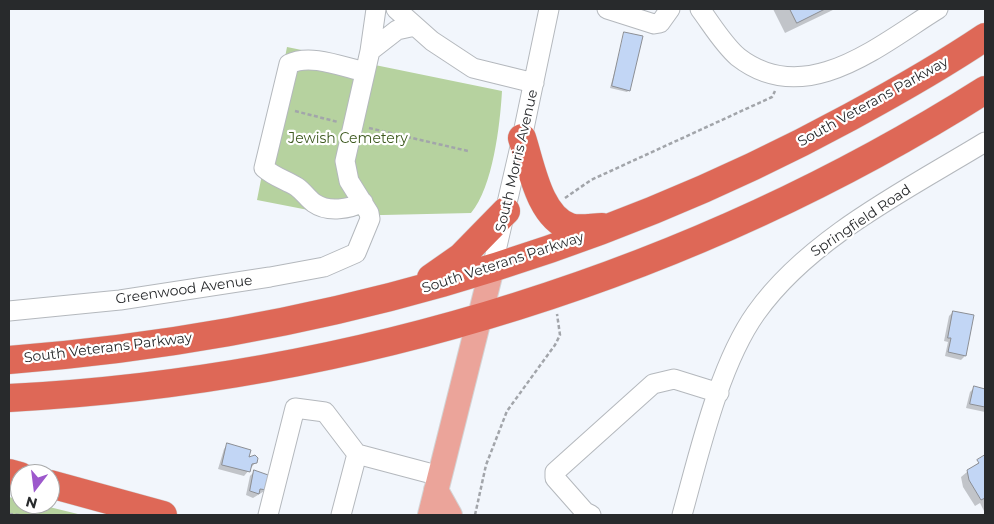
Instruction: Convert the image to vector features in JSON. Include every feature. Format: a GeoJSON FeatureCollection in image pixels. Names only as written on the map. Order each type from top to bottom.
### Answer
{"type":"FeatureCollection","features":[{"type":"Feature","properties":{"kind":"highway","name":"South Veterans Parkway"},"geometry":{"type":"LineString","coordinates":[[9,360],[140,347],[215,335],[332,311],[413,291],[547,252],[682,199],[808,140],[914,82],[985,37]]}},
{"type":"Feature","properties":{"kind":"highway"},"geometry":{"type":"LineString","coordinates":[[9,398],[126,389],[216,377],[364,348],[533,302],[611,274],[743,221],[845,170],[942,117],[985,90]]}},
{"type":"Feature","properties":{"kind":"highway"},"geometry":{"type":"LineString","coordinates":[[522,138],[543,203],[554,217],[570,227],[611,227]]}},
{"type":"Feature","properties":{"kind":"highway"},"geometry":{"type":"LineString","coordinates":[[413,291],[461,257],[506,211]]}},
{"type":"Feature","properties":{"kind":"highway"},"geometry":{"type":"LineString","coordinates":[[60,487],[163,515]]}},
{"type":"Feature","properties":{"kind":"main road","name":"South Morris Avenue"},"geometry":{"type":"LineString","coordinates":[[430,515],[492,268]]}},
{"type":"Feature","properties":{"kind":"main road"},"geometry":{"type":"LineString","coordinates":[[438,483],[450,515]]}},
{"type":"Feature","properties":{"kind":"street"},"geometry":{"type":"LineString","coordinates":[[365,72],[297,60],[289,64],[264,168],[270,174],[297,187],[315,204],[324,207],[352,208],[363,202],[349,181],[345,161],[370,51],[376,9]]}},
{"type":"Feature","properties":{"kind":"street"},"geometry":{"type":"LineString","coordinates":[[396,9],[432,41],[473,68],[534,82]]}},
{"type":"Feature","properties":{"kind":"street","name":"South Morris Avenue"},"geometry":{"type":"LineString","coordinates":[[492,268],[549,9]]}},
{"type":"Feature","properties":{"kind":"street"},"geometry":{"type":"LineString","coordinates":[[607,9],[654,24],[660,23],[670,9]]}},
{"type":"Feature","properties":{"kind":"street"},"geometry":{"type":"LineString","coordinates":[[700,9],[739,57],[762,69],[783,76],[816,76],[846,66],[938,9]]}},
{"type":"Feature","properties":{"kind":"street"},"geometry":{"type":"LineString","coordinates":[[370,51],[397,30],[415,26]]}},
{"type":"Feature","properties":{"kind":"street","name":"Springfield Road"},"geometry":{"type":"LineString","coordinates":[[682,515],[719,393],[737,346],[756,314],[802,262],[828,241],[985,142]]}},
{"type":"Feature","properties":{"kind":"street","name":"Greenwood Avenue"},"geometry":{"type":"LineString","coordinates":[[9,311],[120,300],[324,267],[356,253],[370,219],[363,202]]}},
{"type":"Feature","properties":{"kind":"street"},"geometry":{"type":"LineString","coordinates":[[591,515],[585,512],[555,478],[555,472],[653,384],[674,380],[719,393]]}},
{"type":"Feature","properties":{"kind":"street"},"geometry":{"type":"LineString","coordinates":[[268,515],[295,408],[325,412],[356,454],[438,483]]}},
{"type":"Feature","properties":{"kind":"street"},"geometry":{"type":"LineString","coordinates":[[341,515],[356,454]]}},
{"type":"Feature","properties":{"kind":"path"},"geometry":{"type":"LineString","coordinates":[[559,201],[591,180],[772,97],[783,76]]}},
{"type":"Feature","properties":{"kind":"path"},"geometry":{"type":"LineString","coordinates":[[279,107],[468,151]]}},
{"type":"Feature","properties":{"kind":"path"},"geometry":{"type":"LineString","coordinates":[[475,515],[486,465],[507,411],[555,345],[560,335],[560,323],[556,312]]}},
{"type":"Feature","properties":{"kind":"path"},"geometry":{"type":"LineString","coordinates":[[9,514],[20,515]]}},
{"type":"Feature","properties":{"kind":"green space","name":"Jewish Cemetery"},"geometry":{"type":"Polygon","coordinates":[[[287,47],[502,91],[497,138],[490,172],[479,202],[471,213],[339,216],[257,200],[287,47]]]}},
{"type":"Feature","properties":{"kind":"green space"},"geometry":{"type":"Polygon","coordinates":[[[9,497],[10,514],[60,514],[60,510],[82,515],[9,515],[9,497]]]}},
{"type":"Feature","properties":{"kind":"building"},"geometry":{"type":"Polygon","coordinates":[[[790,9],[825,9],[797,23],[790,9]]]}},
{"type":"Feature","properties":{"kind":"building"},"geometry":{"type":"Polygon","coordinates":[[[624,32],[643,36],[630,91],[612,86],[624,32]]]}},
{"type":"Feature","properties":{"kind":"building"},"geometry":{"type":"Polygon","coordinates":[[[953,311],[974,315],[966,356],[948,352],[951,338],[948,338],[953,311]]]}},
{"type":"Feature","properties":{"kind":"building"},"geometry":{"type":"Polygon","coordinates":[[[974,386],[985,389],[985,407],[970,404],[974,386]]]}},
{"type":"Feature","properties":{"kind":"building"},"geometry":{"type":"Polygon","coordinates":[[[227,443],[251,450],[249,457],[255,455],[258,458],[257,463],[252,464],[250,472],[222,465],[227,443]]]}},
{"type":"Feature","properties":{"kind":"building"},"geometry":{"type":"Polygon","coordinates":[[[985,455],[985,498],[981,500],[969,480],[967,470],[979,463],[977,460],[985,455]]]}},
{"type":"Feature","properties":{"kind":"building"},"geometry":{"type":"Polygon","coordinates":[[[254,470],[271,476],[267,490],[260,489],[259,494],[250,491],[254,470]]]}}]}
